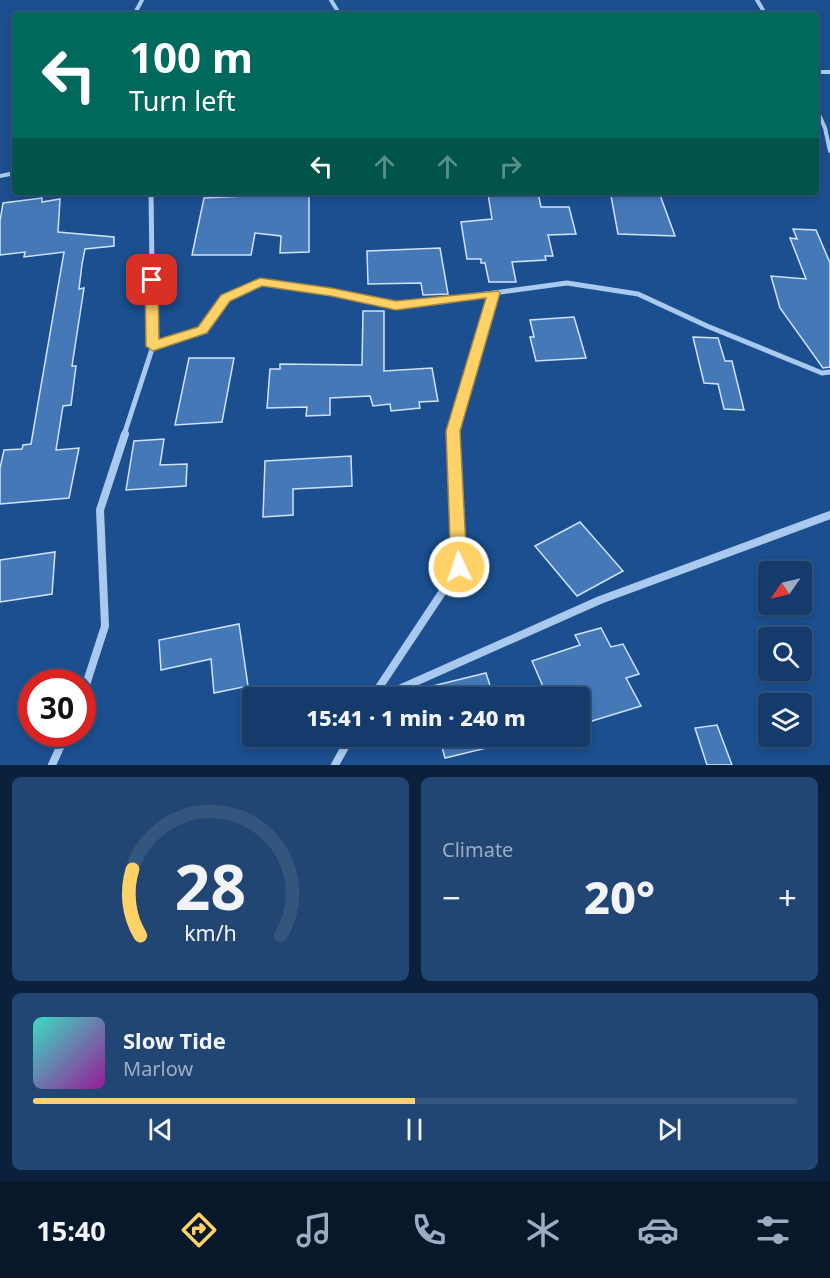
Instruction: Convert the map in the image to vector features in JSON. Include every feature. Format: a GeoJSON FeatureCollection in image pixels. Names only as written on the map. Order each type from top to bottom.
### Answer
{"type":"FeatureCollection","features":[{"type":"Feature","properties":{"kind":"street"},"geometry":{"type":"LineString","coordinates":[[819,115],[825,128],[830,151]]}},
{"type":"Feature","properties":{"kind":"street"},"geometry":{"type":"LineString","coordinates":[[91,669],[105,626],[100,510],[153,346],[152,195]]}},
{"type":"Feature","properties":{"kind":"street"},"geometry":{"type":"LineString","coordinates":[[153,346],[202,330],[225,298],[260,282],[331,292],[396,306],[567,284],[638,294],[707,326],[790,360],[822,373],[830,372]]}},
{"type":"Feature","properties":{"kind":"street"},"geometry":{"type":"LineString","coordinates":[[379,687],[459,567],[453,431],[494,293]]}},
{"type":"Feature","properties":{"kind":"street"},"geometry":{"type":"LineString","coordinates":[[404,687],[600,600],[830,516]]}},
{"type":"Feature","properties":{"kind":"street"},"geometry":{"type":"LineString","coordinates":[[52,765],[60,747]]}},
{"type":"Feature","properties":{"kind":"street"},"geometry":{"type":"LineString","coordinates":[[336,765],[345,747]]}},
{"type":"Feature","properties":{"kind":"building"},"geometry":{"type":"Polygon","coordinates":[[[309,195],[309,252],[280,253],[281,236],[255,233],[251,255],[192,255],[204,198],[309,195]]]}},
{"type":"Feature","properties":{"kind":"building"},"geometry":{"type":"Polygon","coordinates":[[[488,195],[538,195],[541,207],[569,207],[576,234],[548,235],[553,256],[545,256],[546,260],[512,262],[516,282],[489,282],[485,263],[481,263],[481,259],[467,259],[461,222],[492,219],[488,195]]]}},
{"type":"Feature","properties":{"kind":"building"},"geometry":{"type":"Polygon","coordinates":[[[660,195],[675,236],[618,234],[611,196],[660,195]]]}},
{"type":"Feature","properties":{"kind":"building"},"geometry":{"type":"Polygon","coordinates":[[[42,198],[42,202],[60,199],[58,232],[114,237],[114,246],[85,249],[82,264],[79,289],[84,288],[72,366],[76,366],[71,405],[63,406],[56,450],[79,448],[69,498],[0,504],[0,468],[4,450],[22,449],[23,445],[31,444],[64,252],[24,257],[25,252],[0,255],[0,221],[3,203],[42,198]]]}},
{"type":"Feature","properties":{"kind":"building"},"geometry":{"type":"Polygon","coordinates":[[[793,229],[816,230],[830,263],[830,367],[823,368],[780,308],[771,276],[806,279],[790,238],[797,239],[793,229]]]}},
{"type":"Feature","properties":{"kind":"building"},"geometry":{"type":"Polygon","coordinates":[[[440,248],[448,294],[423,295],[421,283],[368,284],[367,251],[440,248]]]}},
{"type":"Feature","properties":{"kind":"building"},"geometry":{"type":"Polygon","coordinates":[[[363,311],[384,311],[384,371],[432,368],[438,401],[419,402],[420,408],[391,411],[390,404],[373,406],[370,396],[330,398],[330,415],[306,416],[307,407],[267,408],[270,369],[280,369],[280,364],[362,365],[363,311]]]}},
{"type":"Feature","properties":{"kind":"building"},"geometry":{"type":"Polygon","coordinates":[[[574,317],[586,358],[536,361],[530,337],[534,337],[530,320],[574,317]]]}},
{"type":"Feature","properties":{"kind":"building"},"geometry":{"type":"Polygon","coordinates":[[[693,337],[718,338],[725,361],[732,361],[744,410],[724,409],[718,384],[704,383],[693,337]]]}},
{"type":"Feature","properties":{"kind":"building"},"geometry":{"type":"Polygon","coordinates":[[[189,358],[234,358],[222,422],[175,425],[189,358]]]}},
{"type":"Feature","properties":{"kind":"building"},"geometry":{"type":"Polygon","coordinates":[[[164,439],[160,465],[187,464],[186,486],[126,490],[134,441],[164,439]]]}},
{"type":"Feature","properties":{"kind":"building"},"geometry":{"type":"Polygon","coordinates":[[[351,456],[352,486],[293,489],[293,515],[263,517],[265,461],[351,456]]]}},
{"type":"Feature","properties":{"kind":"building"},"geometry":{"type":"Polygon","coordinates":[[[580,522],[623,571],[577,596],[535,546],[580,522]]]}},
{"type":"Feature","properties":{"kind":"building"},"geometry":{"type":"Polygon","coordinates":[[[55,552],[52,594],[0,602],[0,560],[55,552]]]}},
{"type":"Feature","properties":{"kind":"building"},"geometry":{"type":"Polygon","coordinates":[[[239,624],[248,686],[214,693],[211,659],[161,670],[159,640],[239,624]]]}},
{"type":"Feature","properties":{"kind":"building"},"geometry":{"type":"Polygon","coordinates":[[[601,628],[611,647],[623,644],[639,674],[626,678],[641,706],[590,722],[590,687],[543,687],[532,661],[580,645],[575,635],[601,628]]]}},
{"type":"Feature","properties":{"kind":"building"},"geometry":{"type":"Polygon","coordinates":[[[486,673],[490,687],[428,687],[486,673]]]}},
{"type":"Feature","properties":{"kind":"building"},"geometry":{"type":"Polygon","coordinates":[[[717,725],[732,765],[707,765],[695,728],[717,725]]]}},
{"type":"Feature","properties":{"kind":"building"},"geometry":{"type":"Polygon","coordinates":[[[442,747],[491,747],[445,758],[442,747]]]}},
{"type":"Feature","properties":{"kind":"route"},"geometry":{"type":"LineString","coordinates":[[152,280],[153,346],[202,330],[225,298],[260,282],[331,292],[396,306],[494,293],[453,431],[459,567]]}}]}
